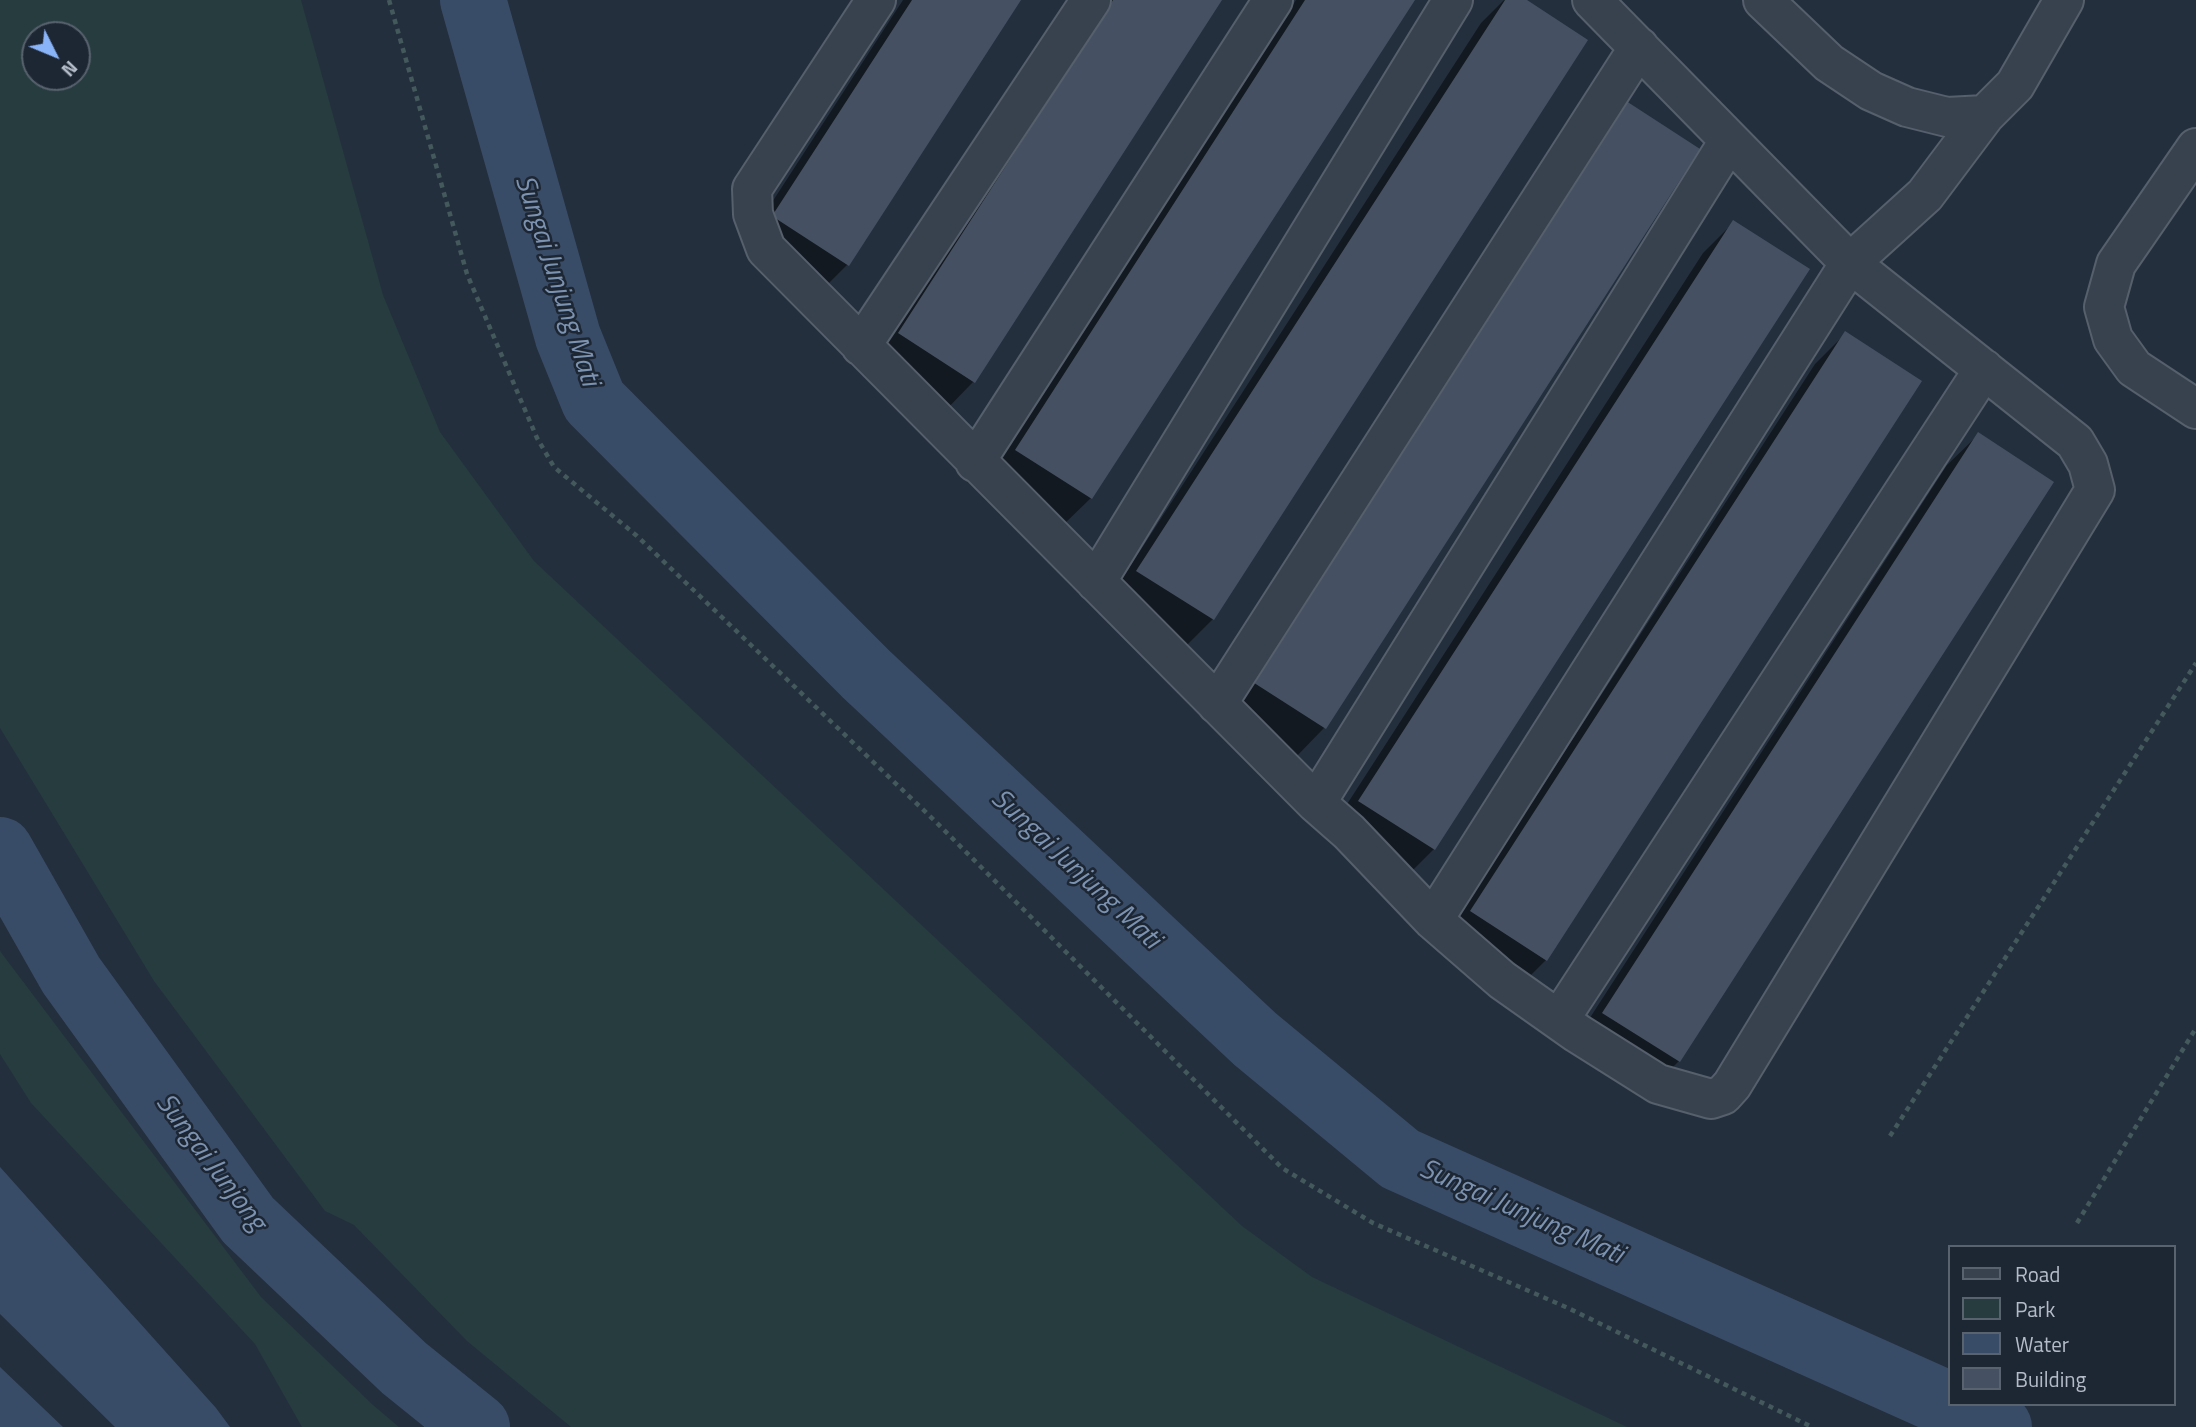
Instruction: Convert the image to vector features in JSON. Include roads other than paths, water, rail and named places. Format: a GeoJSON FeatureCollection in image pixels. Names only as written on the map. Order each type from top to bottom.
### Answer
{"type":"FeatureCollection","features":[{"type":"Feature","properties":{"kind":"lane"},"geometry":{"type":"LineString","coordinates":[[876,0],[752,189],[753,214],[766,249],[1217,704],[1316,803],[1349,832],[1433,920],[1503,980],[1658,1084],[1711,1099],[1723,1095],[1732,1086],[2095,490],[2088,464],[2075,442],[1850,263],[1592,0]]}},
{"type":"Feature","properties":{"kind":"lane"},"geometry":{"type":"LineString","coordinates":[[861,346],[1091,0]]}},
{"type":"Feature","properties":{"kind":"lane"},"geometry":{"type":"LineString","coordinates":[[975,461],[1273,0]]}},
{"type":"Feature","properties":{"kind":"lane"},"geometry":{"type":"LineString","coordinates":[[1096,582],[1453,0]]}},
{"type":"Feature","properties":{"kind":"lane"},"geometry":{"type":"LineString","coordinates":[[1763,0],[1829,63],[1871,91],[1908,107],[1947,117],[1984,115]]}},
{"type":"Feature","properties":{"kind":"lane"},"geometry":{"type":"LineString","coordinates":[[1433,920],[1850,263],[1924,195],[1984,115],[2015,85],[2064,0]]}},
{"type":"Feature","properties":{"kind":"lane"},"geometry":{"type":"LineString","coordinates":[[1217,704],[1639,47]]}},
{"type":"Feature","properties":{"kind":"lane"},"geometry":{"type":"LineString","coordinates":[[1316,803],[1729,141]]}},
{"type":"Feature","properties":{"kind":"lane"},"geometry":{"type":"LineString","coordinates":[[2196,148],[2116,264],[2104,307],[2113,339],[2134,368],[2196,409]]}},
{"type":"Feature","properties":{"kind":"lane"},"geometry":{"type":"LineString","coordinates":[[1559,1020],[1984,369]]}},
{"type":"Feature","properties":{"kind":"water"},"geometry":{"type":"Polygon","coordinates":[[[0,1167],[216,1408],[230,1427],[115,1427],[0,1314],[0,1167]]]}},
{"type":"Feature","properties":{"kind":"water"},"geometry":{"type":"Polygon","coordinates":[[[0,1367],[63,1427],[0,1427],[0,1367]]]}},
{"type":"Feature","properties":{"kind":"waterway","name":"Sungai Junjung Mati"},"geometry":{"type":"LineString","coordinates":[[473,0],[568,337],[594,401],[866,674],[1255,1039],[1400,1159],[1948,1404]]}},
{"type":"Feature","properties":{"kind":"waterway","name":"Sungai Junjong"},"geometry":{"type":"LineString","coordinates":[[0,850],[71,975],[248,1220],[404,1368],[477,1427]]}},
{"type":"Feature","properties":{"kind":"waterway","name":"Sungai Junjung Mati"},"geometry":{"type":"LineString","coordinates":[[1952,1406],[1999,1427]]}}]}
